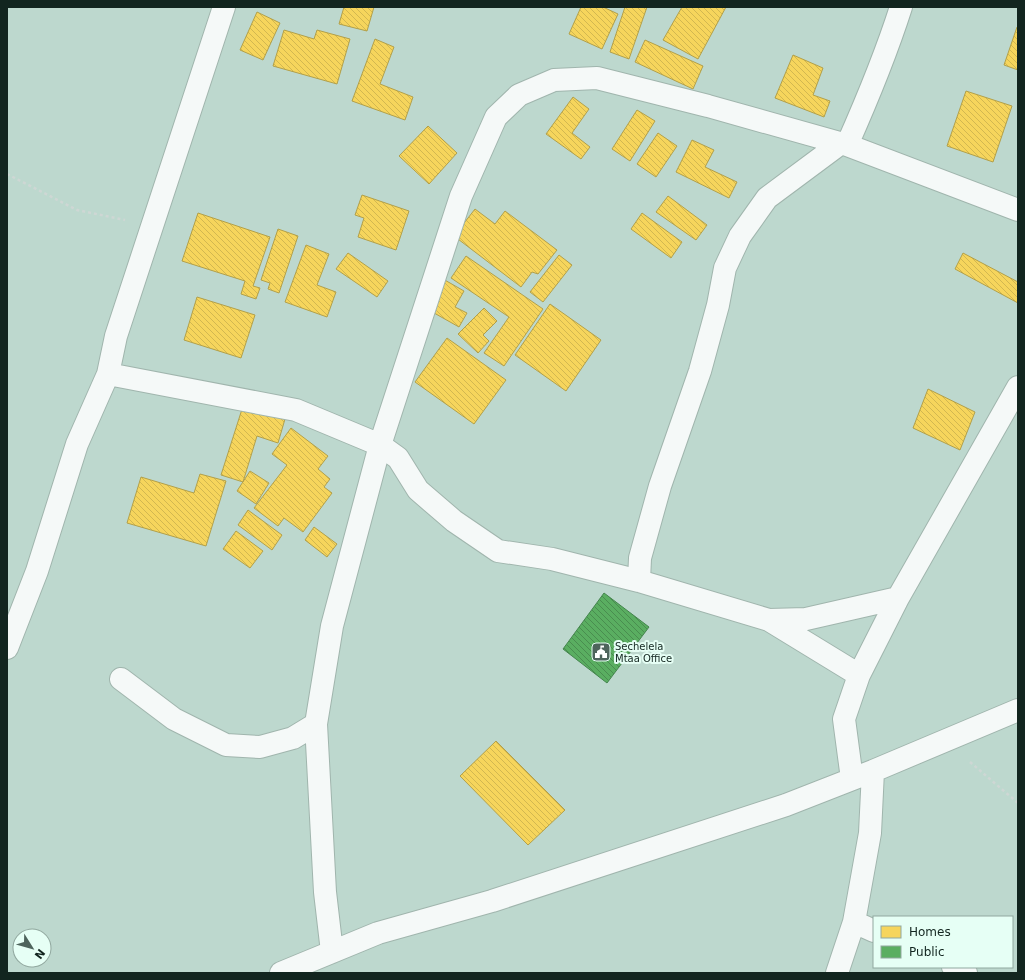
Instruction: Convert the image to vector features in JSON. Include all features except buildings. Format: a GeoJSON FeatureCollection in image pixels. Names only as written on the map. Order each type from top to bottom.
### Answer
{"type":"FeatureCollection","features":[{"type":"Feature","properties":{"kind":"street"},"geometry":{"type":"LineString","coordinates":[[7,648],[37,571],[77,444],[108,374],[116,336],[224,7]]}},
{"type":"Feature","properties":{"kind":"street"},"geometry":{"type":"LineString","coordinates":[[639,581],[640,558],[660,486],[700,371],[718,305],[725,268],[740,236],[767,198],[844,144],[868,100],[901,7]]}},
{"type":"Feature","properties":{"kind":"street"},"geometry":{"type":"LineString","coordinates":[[332,952],[325,892],[316,724],[332,626],[380,445],[461,196],[496,117],[518,95],[554,80],[597,78],[708,106],[844,144],[1018,210]]}},
{"type":"Feature","properties":{"kind":"street"},"geometry":{"type":"LineString","coordinates":[[108,374],[296,410],[380,445],[398,458],[418,490],[454,521],[498,551],[552,560],[639,581],[769,620],[859,675]]}},
{"type":"Feature","properties":{"kind":"street"},"geometry":{"type":"LineString","coordinates":[[852,779],[844,720],[859,675],[898,598],[1018,387]]}},
{"type":"Feature","properties":{"kind":"street"},"geometry":{"type":"LineString","coordinates":[[769,620],[806,619],[898,598]]}},
{"type":"Feature","properties":{"kind":"street"},"geometry":{"type":"LineString","coordinates":[[121,679],[174,719],[226,745],[260,747],[293,738],[316,724]]}},
{"type":"Feature","properties":{"kind":"street"},"geometry":{"type":"LineString","coordinates":[[281,973],[378,933],[492,901],[786,805],[874,771],[1018,710]]}},
{"type":"Feature","properties":{"kind":"street"},"geometry":{"type":"LineString","coordinates":[[838,973],[854,922],[870,833],[874,771]]}},
{"type":"Feature","properties":{"kind":"street"},"geometry":{"type":"LineString","coordinates":[[854,922],[873,931]]}},
{"type":"Feature","properties":{"kind":"street"},"geometry":{"type":"LineString","coordinates":[[955,968],[966,973]]}},
{"type":"Feature","properties":{"kind":"path"},"geometry":{"type":"LineString","coordinates":[[7,174],[77,210],[152,226]]}},
{"type":"Feature","properties":{"kind":"path"},"geometry":{"type":"LineString","coordinates":[[945,741],[1018,803]]}},
{"type":"Feature","properties":{"kind":"place","name":"Sechelela Mtaa Office"},"geometry":{"type":"Point","coordinates":[601,652]}}]}
